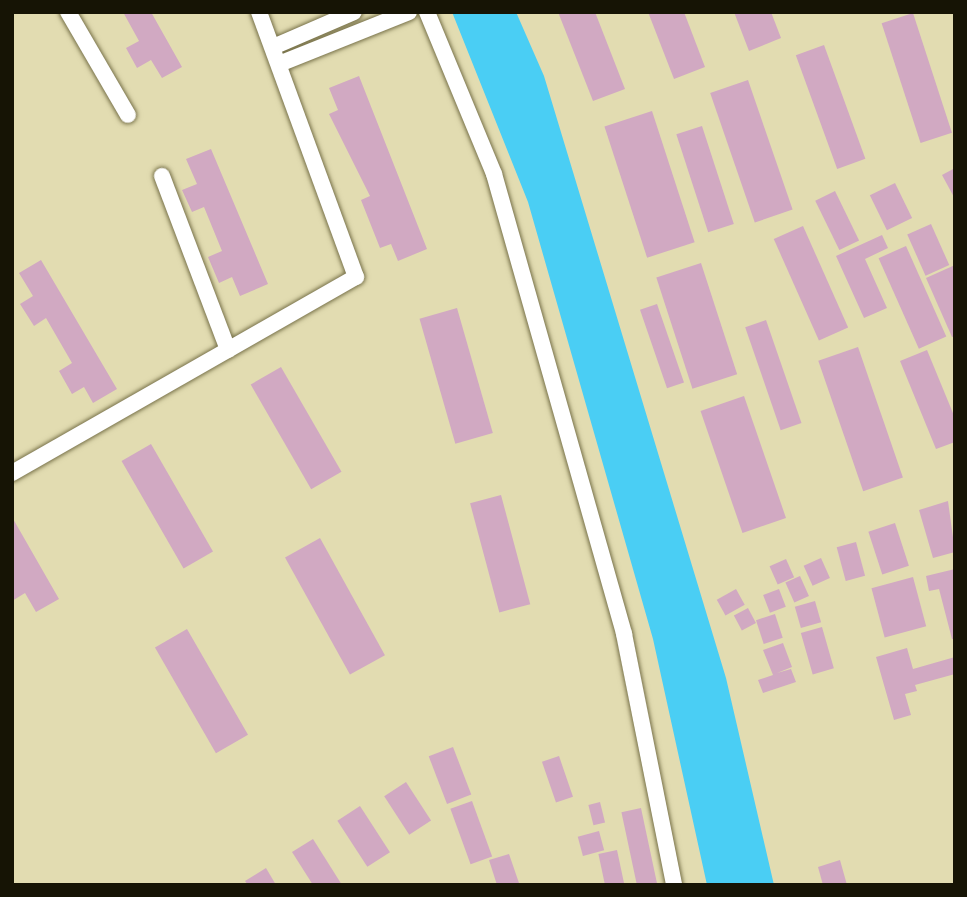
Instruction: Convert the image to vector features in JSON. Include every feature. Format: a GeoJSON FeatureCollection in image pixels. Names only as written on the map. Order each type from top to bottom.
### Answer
{"type":"FeatureCollection","features":[{"type":"Feature","properties":{"kind":"street"},"geometry":{"type":"LineString","coordinates":[[68,12],[128,115]]}},
{"type":"Feature","properties":{"kind":"street"},"geometry":{"type":"LineString","coordinates":[[12,473],[356,276],[259,12]]}},
{"type":"Feature","properties":{"kind":"street"},"geometry":{"type":"LineString","coordinates":[[273,47],[354,12]]}},
{"type":"Feature","properties":{"kind":"street"},"geometry":{"type":"LineString","coordinates":[[279,64],[409,12]]}},
{"type":"Feature","properties":{"kind":"street"},"geometry":{"type":"LineString","coordinates":[[427,12],[505,214],[624,634],[674,885]]}},
{"type":"Feature","properties":{"kind":"street"},"geometry":{"type":"LineString","coordinates":[[162,176],[228,350]]}},
{"type":"Feature","properties":{"kind":"water"},"geometry":{"type":"Polygon","coordinates":[[[452,12],[516,12],[544,76],[726,678],[774,885],[707,885],[653,639],[528,202],[452,12]]]}},
{"type":"Feature","properties":{"kind":"building"},"geometry":{"type":"Polygon","coordinates":[[[123,12],[151,12],[182,67],[162,78],[151,60],[137,68],[126,48],[139,41],[123,12]]]}},
{"type":"Feature","properties":{"kind":"building"},"geometry":{"type":"Polygon","coordinates":[[[558,12],[595,12],[625,89],[593,101],[558,12]]]}},
{"type":"Feature","properties":{"kind":"building"},"geometry":{"type":"Polygon","coordinates":[[[648,12],[684,12],[705,67],[674,79],[648,12]]]}},
{"type":"Feature","properties":{"kind":"building"},"geometry":{"type":"Polygon","coordinates":[[[734,12],[771,12],[781,38],[749,51],[734,12]]]}},
{"type":"Feature","properties":{"kind":"building"},"geometry":{"type":"Polygon","coordinates":[[[913,13],[952,133],[921,143],[882,23],[913,13]]]}},
{"type":"Feature","properties":{"kind":"building"},"geometry":{"type":"Polygon","coordinates":[[[824,45],[865,159],[837,169],[796,55],[824,45]]]}},
{"type":"Feature","properties":{"kind":"building"},"geometry":{"type":"Polygon","coordinates":[[[359,76],[427,249],[398,261],[391,244],[380,248],[361,200],[370,196],[329,114],[338,110],[329,88],[359,76]]]}},
{"type":"Feature","properties":{"kind":"building"},"geometry":{"type":"Polygon","coordinates":[[[748,80],[793,210],[755,223],[710,93],[748,80]]]}},
{"type":"Feature","properties":{"kind":"building"},"geometry":{"type":"Polygon","coordinates":[[[652,111],[695,242],[647,258],[604,126],[652,111]]]}},
{"type":"Feature","properties":{"kind":"building"},"geometry":{"type":"Polygon","coordinates":[[[702,126],[734,224],[708,232],[676,134],[702,126]]]}},
{"type":"Feature","properties":{"kind":"building"},"geometry":{"type":"Polygon","coordinates":[[[211,149],[268,284],[240,296],[232,277],[219,283],[208,257],[222,251],[204,207],[192,212],[182,190],[197,184],[186,159],[211,149]]]}},
{"type":"Feature","properties":{"kind":"building"},"geometry":{"type":"Polygon","coordinates":[[[955,168],[955,199],[942,175],[955,168]]]}},
{"type":"Feature","properties":{"kind":"building"},"geometry":{"type":"Polygon","coordinates":[[[895,183],[912,218],[887,230],[870,195],[895,183]]]}},
{"type":"Feature","properties":{"kind":"building"},"geometry":{"type":"Polygon","coordinates":[[[835,191],[859,240],[839,250],[815,201],[835,191]]]}},
{"type":"Feature","properties":{"kind":"building"},"geometry":{"type":"Polygon","coordinates":[[[931,224],[949,265],[926,276],[907,235],[931,224]]]}},
{"type":"Feature","properties":{"kind":"building"},"geometry":{"type":"Polygon","coordinates":[[[803,226],[848,327],[819,340],[774,239],[803,226]]]}},
{"type":"Feature","properties":{"kind":"building"},"geometry":{"type":"Polygon","coordinates":[[[882,235],[888,248],[865,259],[887,308],[864,318],[836,256],[882,235]]]}},
{"type":"Feature","properties":{"kind":"building"},"geometry":{"type":"Polygon","coordinates":[[[906,246],[946,336],[919,349],[879,258],[906,246]]]}},
{"type":"Feature","properties":{"kind":"building"},"geometry":{"type":"Polygon","coordinates":[[[41,260],[117,389],[93,403],[84,387],[72,394],[59,371],[72,363],[46,318],[34,326],[20,304],[33,296],[19,273],[41,260]]]}},
{"type":"Feature","properties":{"kind":"building"},"geometry":{"type":"Polygon","coordinates":[[[701,263],[737,374],[692,389],[656,278],[701,263]]]}},
{"type":"Feature","properties":{"kind":"building"},"geometry":{"type":"Polygon","coordinates":[[[955,265],[955,336],[952,337],[926,278],[955,265]]]}},
{"type":"Feature","properties":{"kind":"building"},"geometry":{"type":"Polygon","coordinates":[[[657,304],[684,382],[667,388],[640,310],[657,304]]]}},
{"type":"Feature","properties":{"kind":"building"},"geometry":{"type":"Polygon","coordinates":[[[457,308],[493,433],[455,444],[420,319],[457,308]]]}},
{"type":"Feature","properties":{"kind":"building"},"geometry":{"type":"Polygon","coordinates":[[[766,320],[801,423],[781,430],[745,327],[766,320]]]}},
{"type":"Feature","properties":{"kind":"building"},"geometry":{"type":"Polygon","coordinates":[[[858,347],[903,477],[863,491],[818,361],[858,347]]]}},
{"type":"Feature","properties":{"kind":"building"},"geometry":{"type":"Polygon","coordinates":[[[927,350],[955,418],[955,442],[936,449],[900,361],[927,350]]]}},
{"type":"Feature","properties":{"kind":"building"},"geometry":{"type":"Polygon","coordinates":[[[281,367],[342,472],[311,489],[251,384],[281,367]]]}},
{"type":"Feature","properties":{"kind":"building"},"geometry":{"type":"Polygon","coordinates":[[[744,396],[786,518],[743,533],[701,411],[744,396]]]}},
{"type":"Feature","properties":{"kind":"building"},"geometry":{"type":"Polygon","coordinates":[[[151,444],[213,551],[184,568],[122,461],[151,444]]]}},
{"type":"Feature","properties":{"kind":"building"},"geometry":{"type":"Polygon","coordinates":[[[501,495],[530,604],[499,612],[470,503],[501,495]]]}},
{"type":"Feature","properties":{"kind":"building"},"geometry":{"type":"Polygon","coordinates":[[[948,501],[955,552],[933,558],[919,510],[948,501]]]}},
{"type":"Feature","properties":{"kind":"building"},"geometry":{"type":"Polygon","coordinates":[[[12,517],[59,599],[36,612],[25,593],[12,601],[12,517]]]}},
{"type":"Feature","properties":{"kind":"building"},"geometry":{"type":"Polygon","coordinates":[[[895,523],[909,566],[882,574],[868,532],[895,523]]]}},
{"type":"Feature","properties":{"kind":"building"},"geometry":{"type":"Polygon","coordinates":[[[320,538],[385,655],[350,675],[285,557],[320,538]]]}},
{"type":"Feature","properties":{"kind":"building"},"geometry":{"type":"Polygon","coordinates":[[[856,542],[865,576],[846,581],[837,547],[856,542]]]}},
{"type":"Feature","properties":{"kind":"building"},"geometry":{"type":"Polygon","coordinates":[[[821,558],[830,578],[813,586],[804,566],[821,558]]]}},
{"type":"Feature","properties":{"kind":"building"},"geometry":{"type":"Polygon","coordinates":[[[786,559],[794,577],[778,585],[770,566],[786,559]]]}},
{"type":"Feature","properties":{"kind":"building"},"geometry":{"type":"Polygon","coordinates":[[[955,569],[955,639],[952,639],[939,589],[929,591],[926,576],[955,569]]]}},
{"type":"Feature","properties":{"kind":"building"},"geometry":{"type":"Polygon","coordinates":[[[800,576],[809,596],[794,603],[785,583],[800,576]]]}},
{"type":"Feature","properties":{"kind":"building"},"geometry":{"type":"Polygon","coordinates":[[[913,577],[926,626],[885,637],[871,588],[913,577]]]}},
{"type":"Feature","properties":{"kind":"building"},"geometry":{"type":"Polygon","coordinates":[[[736,589],[745,605],[725,615],[717,600],[736,589]]]}},
{"type":"Feature","properties":{"kind":"building"},"geometry":{"type":"Polygon","coordinates":[[[779,589],[786,607],[770,613],[763,595],[779,589]]]}},
{"type":"Feature","properties":{"kind":"building"},"geometry":{"type":"Polygon","coordinates":[[[815,601],[821,622],[801,628],[795,607],[815,601]]]}},
{"type":"Feature","properties":{"kind":"building"},"geometry":{"type":"Polygon","coordinates":[[[748,608],[756,623],[742,631],[734,616],[748,608]]]}},
{"type":"Feature","properties":{"kind":"building"},"geometry":{"type":"Polygon","coordinates":[[[775,614],[783,638],[764,644],[756,620],[775,614]]]}},
{"type":"Feature","properties":{"kind":"building"},"geometry":{"type":"Polygon","coordinates":[[[822,627],[834,668],[813,674],[801,633],[822,627]]]}},
{"type":"Feature","properties":{"kind":"building"},"geometry":{"type":"Polygon","coordinates":[[[187,629],[248,735],[216,753],[155,648],[187,629]]]}},
{"type":"Feature","properties":{"kind":"building"},"geometry":{"type":"Polygon","coordinates":[[[783,643],[792,667],[777,673],[791,669],[796,682],[763,693],[758,680],[773,675],[763,650],[783,643]]]}},
{"type":"Feature","properties":{"kind":"building"},"geometry":{"type":"Polygon","coordinates":[[[907,648],[913,669],[955,657],[955,674],[915,685],[917,691],[905,694],[911,715],[894,720],[876,657],[907,648]]]}},
{"type":"Feature","properties":{"kind":"building"},"geometry":{"type":"Polygon","coordinates":[[[453,747],[471,795],[447,804],[429,756],[453,747]]]}},
{"type":"Feature","properties":{"kind":"building"},"geometry":{"type":"Polygon","coordinates":[[[559,756],[573,797],[556,803],[542,762],[559,756]]]}},
{"type":"Feature","properties":{"kind":"building"},"geometry":{"type":"Polygon","coordinates":[[[406,782],[431,821],[409,835],[384,796],[406,782]]]}},
{"type":"Feature","properties":{"kind":"building"},"geometry":{"type":"Polygon","coordinates":[[[472,801],[492,856],[471,864],[450,809],[472,801]]]}},
{"type":"Feature","properties":{"kind":"building"},"geometry":{"type":"Polygon","coordinates":[[[600,802],[605,822],[593,825],[588,805],[600,802]]]}},
{"type":"Feature","properties":{"kind":"building"},"geometry":{"type":"Polygon","coordinates":[[[360,806],[390,852],[367,867],[337,821],[360,806]]]}},
{"type":"Feature","properties":{"kind":"building"},"geometry":{"type":"Polygon","coordinates":[[[641,808],[657,885],[637,885],[621,812],[641,808]]]}},
{"type":"Feature","properties":{"kind":"building"},"geometry":{"type":"Polygon","coordinates":[[[599,831],[604,850],[583,856],[578,837],[599,831]]]}},
{"type":"Feature","properties":{"kind":"building"},"geometry":{"type":"Polygon","coordinates":[[[313,839],[342,885],[313,885],[292,852],[313,839]]]}},
{"type":"Feature","properties":{"kind":"building"},"geometry":{"type":"Polygon","coordinates":[[[617,850],[624,884],[605,885],[598,854],[617,850]]]}},
{"type":"Feature","properties":{"kind":"building"},"geometry":{"type":"Polygon","coordinates":[[[509,854],[519,883],[497,885],[489,860],[509,854]]]}},
{"type":"Feature","properties":{"kind":"building"},"geometry":{"type":"Polygon","coordinates":[[[840,860],[847,885],[823,885],[818,867],[840,860]]]}},
{"type":"Feature","properties":{"kind":"building"},"geometry":{"type":"Polygon","coordinates":[[[266,868],[276,885],[248,885],[245,881],[266,868]]]}}]}
